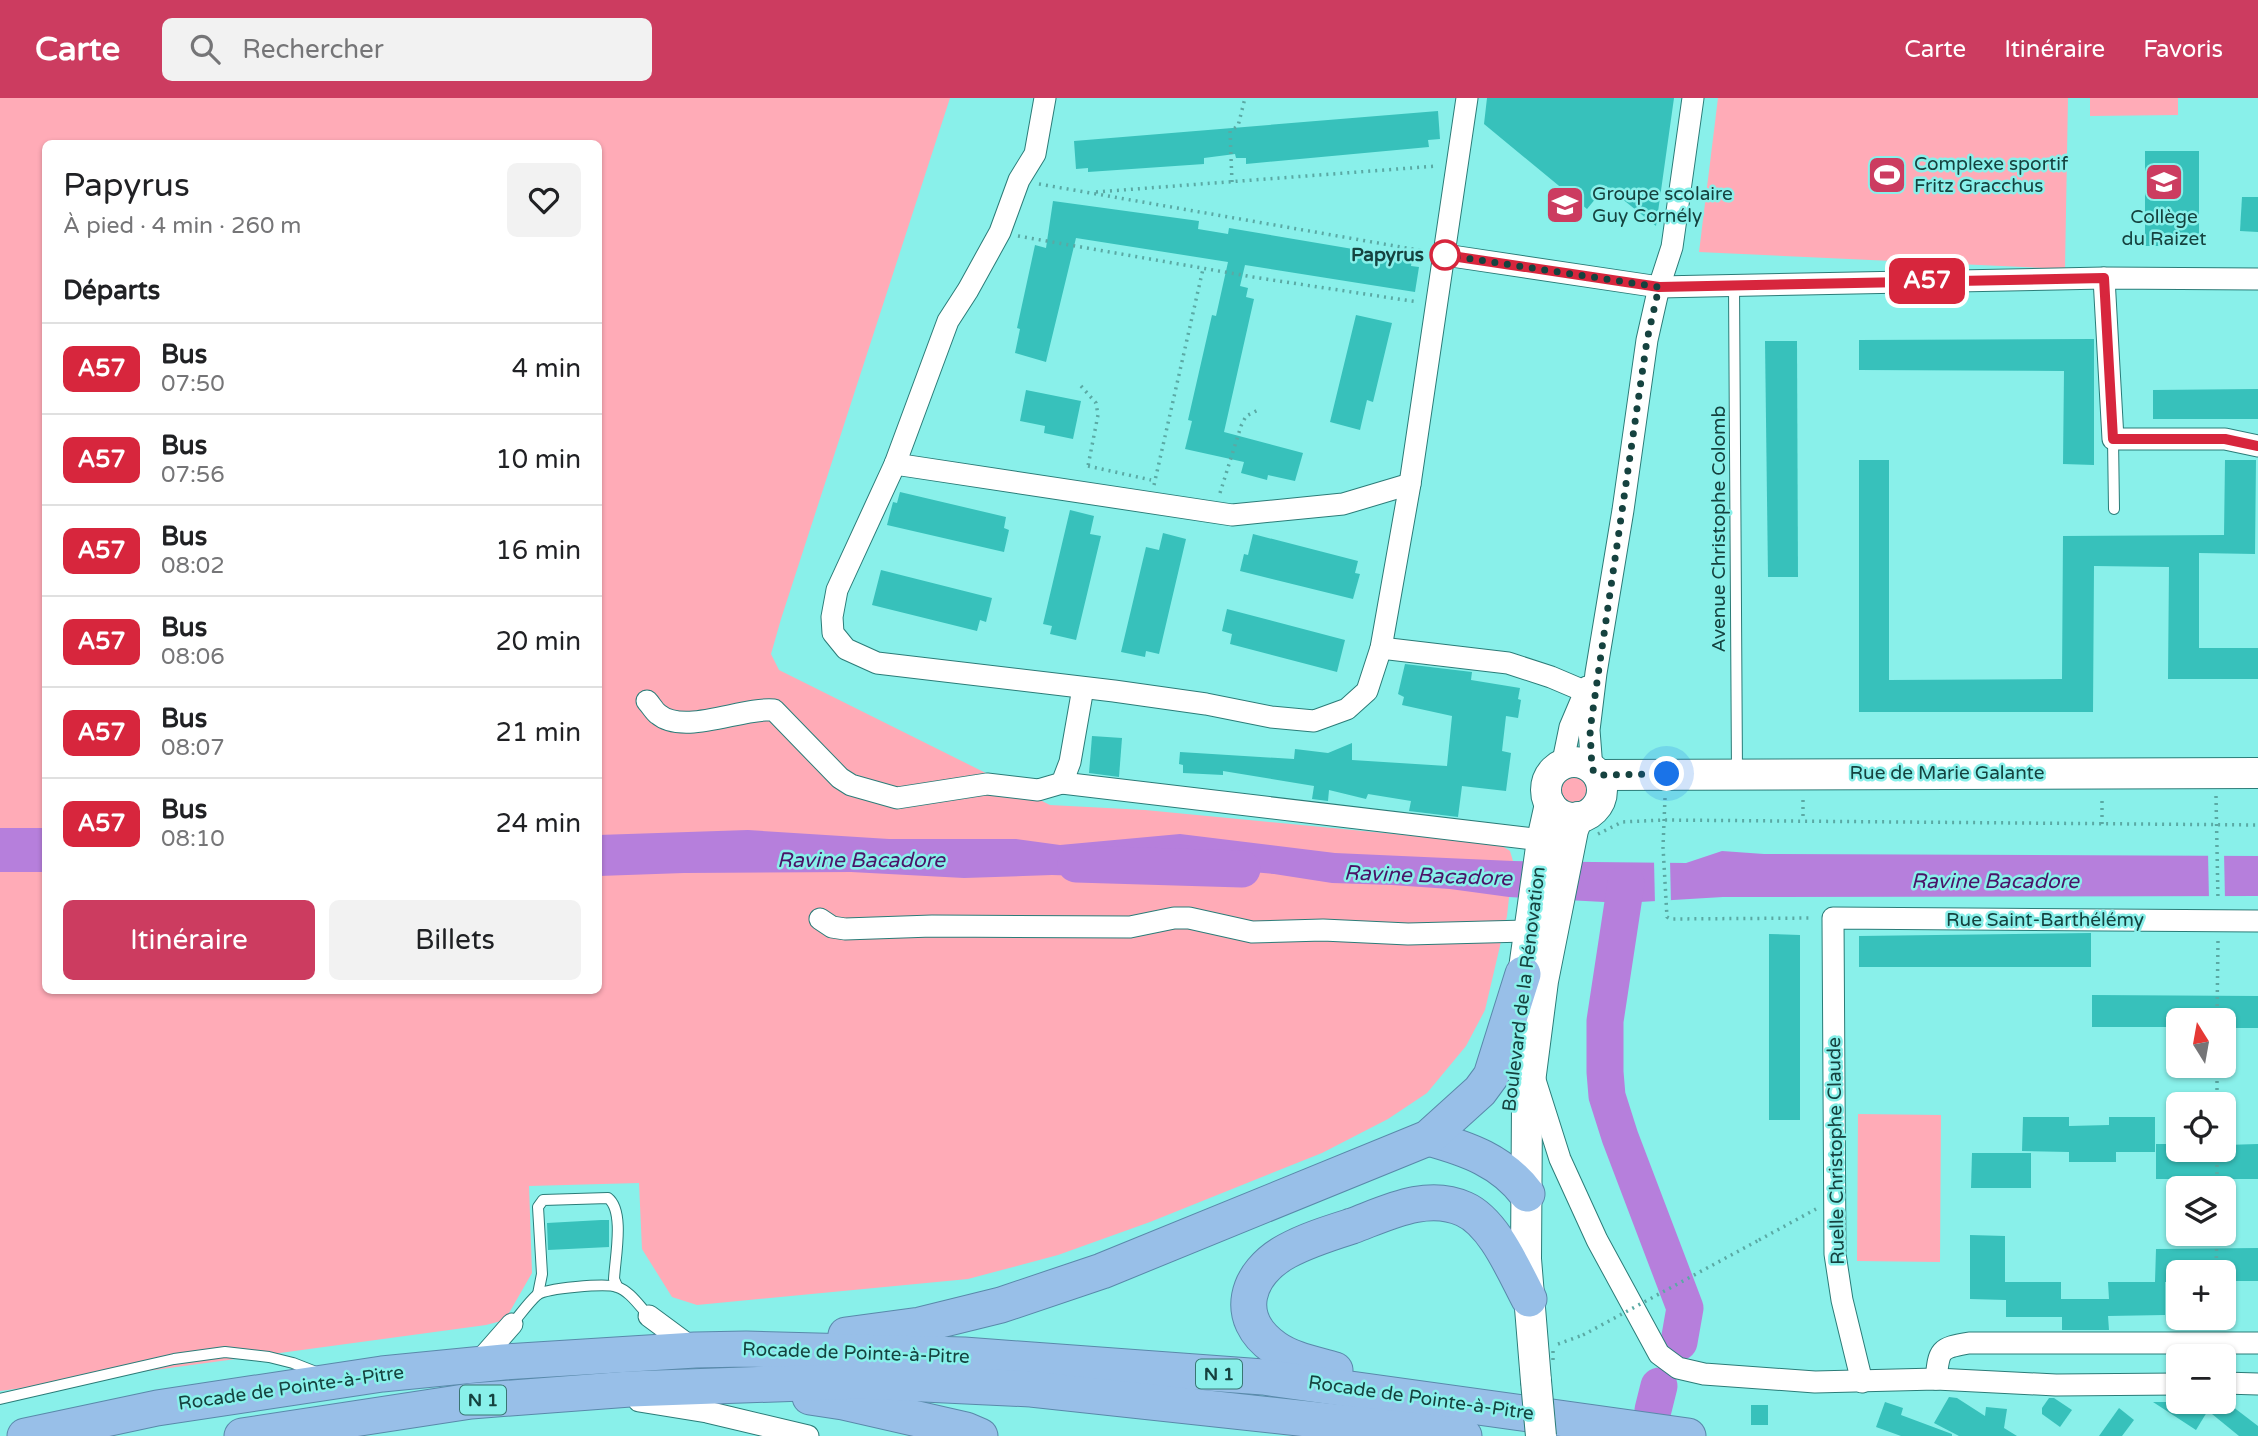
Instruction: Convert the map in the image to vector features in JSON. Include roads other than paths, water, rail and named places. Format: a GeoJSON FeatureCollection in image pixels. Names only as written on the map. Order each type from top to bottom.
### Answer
{"type":"FeatureCollection","features":[{"type":"Feature","properties":{"kind":"highway"},"geometry":{"type":"LineString","coordinates":[[746,1349],[920,1325],[1001,1305],[1127,1261],[1428,1138],[1480,1091],[1491,1076],[1523,974]]}},
{"type":"Feature","properties":{"kind":"highway"},"geometry":{"type":"LineString","coordinates":[[1428,1138],[1468,1149],[1495,1163],[1519,1185]]}},
{"type":"Feature","properties":{"kind":"highway"},"geometry":{"type":"LineString","coordinates":[[1456,1428],[1347,1374],[1277,1350],[1263,1339],[1253,1324],[1248,1307],[1250,1289],[1269,1263],[1287,1250],[1416,1203],[1437,1202],[1466,1209],[1487,1228],[1504,1252],[1528,1299]]}},
{"type":"Feature","properties":{"kind":"highway","name":"Rocade de Pointe-à-Pitre"},"geometry":{"type":"LineString","coordinates":[[25,1436],[157,1408],[334,1380],[476,1364],[746,1349],[964,1356],[1263,1377],[1456,1428]]}},
{"type":"Feature","properties":{"kind":"highway","name":"Rocade de Pointe-à-Pitre"},"geometry":{"type":"LineString","coordinates":[[242,1436],[471,1401],[727,1385],[862,1381],[1031,1389],[1456,1428],[1688,1436]]}},
{"type":"Feature","properties":{"kind":"highway"},"geometry":{"type":"LineString","coordinates":[[727,1385],[843,1402],[966,1430],[980,1436]]}},
{"type":"Feature","properties":{"kind":"main road","name":"Rue de Marie Galante"},"geometry":{"type":"LineString","coordinates":[[1562,766],[1580,763],[1575,810]]}},
{"type":"Feature","properties":{"kind":"main road"},"geometry":{"type":"LineString","coordinates":[[1562,766],[1553,773],[1547,788],[1575,810]]}},
{"type":"Feature","properties":{"kind":"main road","name":"Rue de Marie Galante"},"geometry":{"type":"LineString","coordinates":[[1575,810],[1636,774],[2258,773]]}},
{"type":"Feature","properties":{"kind":"main road","name":"Boulevard de la Rénovation"},"geometry":{"type":"LineString","coordinates":[[1541,1436],[1519,1185],[1507,1140],[1508,1097],[1523,974],[1575,810]]}},
{"type":"Feature","properties":{"kind":"main road","name":"Boulevard de la Rénovation"},"geometry":{"type":"LineString","coordinates":[[1519,1185],[1531,1065],[1543,981],[1539,918]]}},
{"type":"Feature","properties":{"kind":"street"},"geometry":{"type":"LineString","coordinates":[[1045,98],[1035,154],[1020,180],[1000,232],[948,321],[895,464],[838,590],[832,617],[833,633],[846,649],[877,663],[1206,704],[1271,717],[1314,720],[1347,709],[1367,691],[1381,648],[1410,484],[1467,98]]}},
{"type":"Feature","properties":{"kind":"street","name":"Boulevard de la Rénovation"},"geometry":{"type":"LineString","coordinates":[[1575,810],[1590,730],[1596,673],[1647,340],[1659,287],[1672,247],[1693,98]]}},
{"type":"Feature","properties":{"kind":"street"},"geometry":{"type":"LineString","coordinates":[[1445,255],[1659,287],[2104,278],[2258,279]]}},
{"type":"Feature","properties":{"kind":"street"},"geometry":{"type":"LineString","coordinates":[[2104,278],[2113,439],[2225,439],[2258,446]]}},
{"type":"Feature","properties":{"kind":"street"},"geometry":{"type":"LineString","coordinates":[[895,464],[1232,515],[1343,504],[1410,484]]}},
{"type":"Feature","properties":{"kind":"street"},"geometry":{"type":"LineString","coordinates":[[1381,648],[1508,663],[1584,691]]}},
{"type":"Feature","properties":{"kind":"street","name":"Boulevard de la Rénovation"},"geometry":{"type":"LineString","coordinates":[[1562,766],[1570,727],[1584,691],[1596,673]]}},
{"type":"Feature","properties":{"kind":"street"},"geometry":{"type":"LineString","coordinates":[[1062,783],[1070,762],[1083,688]]}},
{"type":"Feature","properties":{"kind":"street"},"geometry":{"type":"LineString","coordinates":[[647,701],[659,716],[694,723],[751,710],[774,710],[840,778],[851,785],[897,798],[987,784],[1038,790],[1062,783],[1575,810]]}},
{"type":"Feature","properties":{"kind":"street","name":"Rue Saint-Barthélémy"},"geometry":{"type":"LineString","coordinates":[[1833,918],[2218,914],[2258,921]]}},
{"type":"Feature","properties":{"kind":"street"},"geometry":{"type":"LineString","coordinates":[[820,919],[832,927],[845,929],[932,926],[1130,927],[1174,918],[1189,918],[1252,932],[1323,930],[1408,934],[1539,918]]}},
{"type":"Feature","properties":{"kind":"street","name":"Ruelle Christophe Claude"},"geometry":{"type":"LineString","coordinates":[[1833,918],[1835,1254],[1842,1300],[1862,1382]]}},
{"type":"Feature","properties":{"kind":"street"},"geometry":{"type":"LineString","coordinates":[[1531,1065],[1560,1159],[1597,1240],[1659,1354],[1678,1368],[1704,1374],[1815,1382],[1936,1379],[2056,1385],[2166,1384]]}},
{"type":"Feature","properties":{"kind":"street"},"geometry":{"type":"LineString","coordinates":[[649,1316],[695,1350]]}},
{"type":"Feature","properties":{"kind":"street"},"geometry":{"type":"LineString","coordinates":[[476,1364],[512,1324]]}},
{"type":"Feature","properties":{"kind":"street"},"geometry":{"type":"LineString","coordinates":[[1936,1379],[1941,1351],[1950,1346],[1969,1343],[2258,1343]]}},
{"type":"Feature","properties":{"kind":"street"},"geometry":{"type":"LineString","coordinates":[[2236,1383],[2258,1384]]}},
{"type":"Feature","properties":{"kind":"street"},"geometry":{"type":"LineString","coordinates":[[581,1393],[707,1412],[807,1436]]}},
{"type":"Feature","properties":{"kind":"lane","name":"Avenue Christophe Colomb"},"geometry":{"type":"LineString","coordinates":[[1734,284],[1737,773]]}},
{"type":"Feature","properties":{"kind":"lane"},"geometry":{"type":"LineString","coordinates":[[2113,439],[2114,509]]}},
{"type":"Feature","properties":{"kind":"lane"},"geometry":{"type":"LineString","coordinates":[[512,1324],[538,1294],[542,1274],[538,1207],[543,1200],[608,1198],[615,1203],[618,1214],[614,1279],[617,1286],[629,1294],[649,1316]]}},
{"type":"Feature","properties":{"kind":"lane"},"geometry":{"type":"LineString","coordinates":[[538,1294],[562,1288],[617,1286]]}},
{"type":"Feature","properties":{"kind":"lane"},"geometry":{"type":"LineString","coordinates":[[0,1399],[174,1359],[225,1352],[257,1355],[293,1363],[334,1380]]}},
{"type":"Feature","properties":{"kind":"water"},"geometry":{"type":"Polygon","coordinates":[[[0,828],[42,828],[42,872],[0,872],[0,828]]]}},
{"type":"Feature","properties":{"kind":"water"},"geometry":{"type":"Polygon","coordinates":[[[748,830],[889,839],[1016,839],[1060,845],[1180,834],[1335,853],[1513,861],[1686,863],[1722,851],[1764,854],[2258,856],[2258,896],[1723,897],[1623,903],[1509,897],[1392,885],[1332,883],[1274,874],[1197,867],[1125,865],[1114,877],[1052,875],[964,878],[851,872],[602,876],[602,835],[748,830]]]}},
{"type":"Feature","properties":{"kind":"waterway","name":"Ravine Bacadore"},"geometry":{"type":"LineString","coordinates":[[1076,864],[1242,869]]}},
{"type":"Feature","properties":{"kind":"waterway"},"geometry":{"type":"LineString","coordinates":[[1626,883],[1605,1021],[1607,1096],[1685,1308],[1679,1342]]}},
{"type":"Feature","properties":{"kind":"waterway"},"geometry":{"type":"LineString","coordinates":[[1653,1410],[1659,1386]]}},
{"type":"Feature","properties":{"kind":"place","name":"Complexe sportif Fritz Gracchus"},"geometry":{"type":"Point","coordinates":[1887,175]}},
{"type":"Feature","properties":{"kind":"place","name":"Collège du Raizet"},"geometry":{"type":"Point","coordinates":[2164,182]}},
{"type":"Feature","properties":{"kind":"place","name":"Groupe scolaire Guy Cornély"},"geometry":{"type":"Point","coordinates":[1565,205]}},
{"type":"Feature","properties":{"kind":"place","name":"Papyrus"},"geometry":{"type":"Point","coordinates":[1445,255]}}]}
